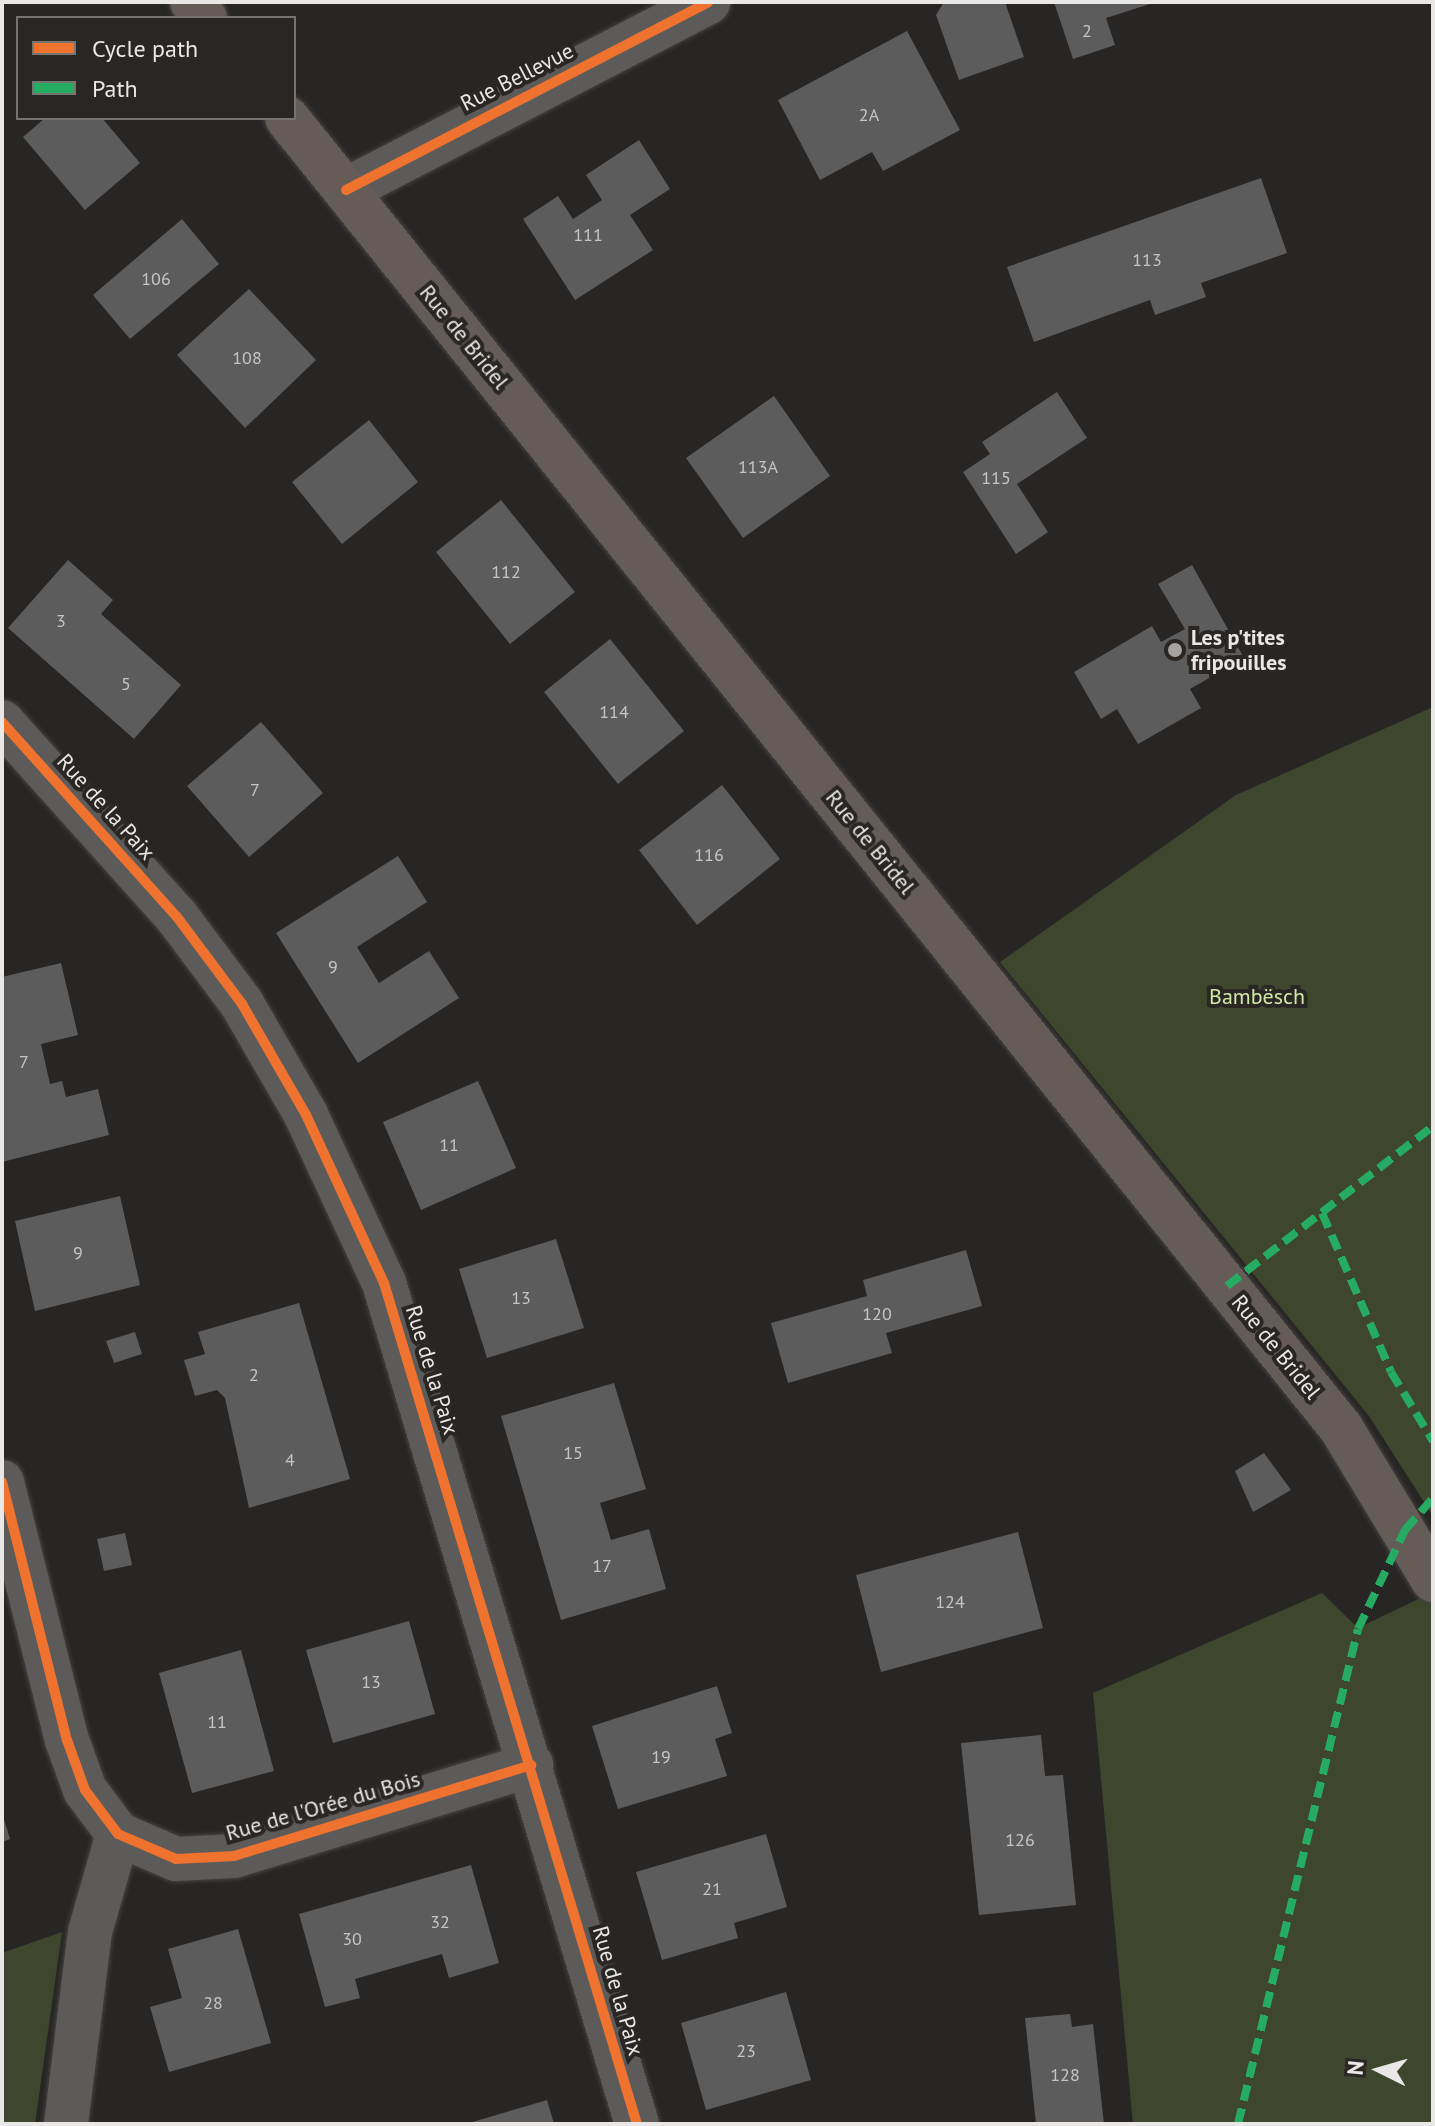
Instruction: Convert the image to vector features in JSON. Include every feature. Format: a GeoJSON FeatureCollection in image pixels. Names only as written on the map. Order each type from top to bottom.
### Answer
{"type":"FeatureCollection","features":[{"type":"Feature","properties":{"kind":"main road","name":"Rue de Bridel"},"geometry":{"type":"LineString","coordinates":[[289,120],[1341,1428],[1433,1580]]}},
{"type":"Feature","properties":{"kind":"street","name":"Rue Bellevue"},"geometry":{"type":"LineString","coordinates":[[346,190],[708,2]]}},
{"type":"Feature","properties":{"kind":"street","name":"Rue de la Paix"},"geometry":{"type":"LineString","coordinates":[[2,722],[177,917],[242,1004],[306,1115],[384,1283],[637,2124]]}},
{"type":"Feature","properties":{"kind":"street","name":"Rue de l'Orée du Bois"},"geometry":{"type":"LineString","coordinates":[[2,1482],[67,1740],[85,1790],[118,1834],[176,1859],[234,1856],[531,1765]]}},
{"type":"Feature","properties":{"kind":"street"},"geometry":{"type":"LineString","coordinates":[[66,2124],[90,1932],[118,1834]]}},
{"type":"Feature","properties":{"kind":"green space","name":"Bambësch"},"geometry":{"type":"Polygon","coordinates":[[[1433,707],[1433,1516],[1369,1416],[1000,962],[1236,795],[1433,707]]]}},
{"type":"Feature","properties":{"kind":"green space"},"geometry":{"type":"Polygon","coordinates":[[[1433,1592],[1433,2124],[1133,2124],[1093,1693],[1322,1593],[1358,1628],[1433,1592]]]}},
{"type":"Feature","properties":{"kind":"green space"},"geometry":{"type":"Polygon","coordinates":[[[62,1932],[35,2124],[2,2124],[2,1953],[62,1932]]]}},
{"type":"Feature","properties":{"kind":"building"},"geometry":{"type":"Polygon","coordinates":[[[944,2],[1005,2],[1024,57],[959,80],[936,15],[944,2]]]}},
{"type":"Feature","properties":{"kind":"building"},"geometry":{"type":"Polygon","coordinates":[[[1054,2],[1153,3],[1106,18],[1115,45],[1073,59],[1054,2]]]}},
{"type":"Feature","properties":{"kind":"building"},"geometry":{"type":"Polygon","coordinates":[[[907,31],[960,130],[883,171],[872,152],[820,180],[778,100],[907,31]]]}},
{"type":"Feature","properties":{"kind":"building"},"geometry":{"type":"Polygon","coordinates":[[[43,120],[104,120],[140,163],[85,210],[23,137],[43,120]]]}},
{"type":"Feature","properties":{"kind":"building"},"geometry":{"type":"Polygon","coordinates":[[[639,140],[670,189],[630,215],[653,250],[575,300],[523,219],[558,196],[573,219],[602,200],[586,175],[639,140]]]}},
{"type":"Feature","properties":{"kind":"building"},"geometry":{"type":"Polygon","coordinates":[[[1261,178],[1287,253],[1201,283],[1206,297],[1155,315],[1150,300],[1034,342],[1007,267],[1261,178]]]}},
{"type":"Feature","properties":{"kind":"building"},"geometry":{"type":"Polygon","coordinates":[[[182,219],[219,264],[130,339],[93,295],[182,219]]]}},
{"type":"Feature","properties":{"kind":"building"},"geometry":{"type":"Polygon","coordinates":[[[249,289],[316,360],[245,428],[177,355],[249,289]]]}},
{"type":"Feature","properties":{"kind":"building"},"geometry":{"type":"Polygon","coordinates":[[[1057,392],[1087,438],[1017,484],[1048,532],[1016,554],[963,472],[990,454],[982,442],[1057,392]]]}},
{"type":"Feature","properties":{"kind":"building"},"geometry":{"type":"Polygon","coordinates":[[[774,396],[830,476],[743,538],[686,458],[774,396]]]}},
{"type":"Feature","properties":{"kind":"building"},"geometry":{"type":"Polygon","coordinates":[[[369,420],[418,482],[342,544],[292,482],[369,420]]]}},
{"type":"Feature","properties":{"kind":"building"},"geometry":{"type":"Polygon","coordinates":[[[501,500],[575,592],[510,644],[436,552],[501,500]]]}},
{"type":"Feature","properties":{"kind":"building"},"geometry":{"type":"Polygon","coordinates":[[[68,560],[113,600],[101,614],[181,685],[134,739],[8,628],[68,560]]]}},
{"type":"Feature","properties":{"kind":"building","name":"Les p'tites fripouilles"},"geometry":{"type":"Polygon","coordinates":[[[1192,565],[1244,658],[1190,689],[1201,708],[1138,744],[1117,709],[1101,719],[1074,672],[1152,626],[1161,642],[1185,629],[1158,584],[1192,565]]]}},
{"type":"Feature","properties":{"kind":"building"},"geometry":{"type":"Polygon","coordinates":[[[610,639],[684,731],[618,784],[544,692],[610,639]]]}},
{"type":"Feature","properties":{"kind":"building"},"geometry":{"type":"Polygon","coordinates":[[[261,722],[323,793],[249,857],[187,786],[261,722]]]}},
{"type":"Feature","properties":{"kind":"building"},"geometry":{"type":"Polygon","coordinates":[[[722,785],[780,859],[697,925],[639,850],[722,785]]]}},
{"type":"Feature","properties":{"kind":"building"},"geometry":{"type":"Polygon","coordinates":[[[398,856],[427,902],[357,947],[379,983],[429,951],[459,998],[358,1063],[276,933],[398,856]]]}},
{"type":"Feature","properties":{"kind":"building"},"geometry":{"type":"Polygon","coordinates":[[[61,963],[78,1035],[41,1044],[50,1084],[62,1081],[66,1097],[98,1089],[109,1135],[2,1162],[2,977],[61,963]]]}},
{"type":"Feature","properties":{"kind":"building"},"geometry":{"type":"Polygon","coordinates":[[[478,1081],[516,1168],[421,1210],[383,1122],[478,1081]]]}},
{"type":"Feature","properties":{"kind":"building"},"geometry":{"type":"Polygon","coordinates":[[[120,1196],[140,1285],[35,1311],[15,1221],[120,1196]]]}},
{"type":"Feature","properties":{"kind":"building"},"geometry":{"type":"Polygon","coordinates":[[[556,1239],[584,1328],[487,1358],[459,1269],[556,1239]]]}},
{"type":"Feature","properties":{"kind":"building"},"geometry":{"type":"Polygon","coordinates":[[[966,1250],[982,1306],[886,1333],[892,1353],[788,1383],[771,1323],[867,1296],[863,1280],[966,1250]]]}},
{"type":"Feature","properties":{"kind":"building"},"geometry":{"type":"Polygon","coordinates":[[[299,1303],[350,1479],[249,1508],[225,1398],[217,1390],[195,1396],[184,1360],[205,1354],[198,1332],[299,1303]]]}},
{"type":"Feature","properties":{"kind":"building"},"geometry":{"type":"Polygon","coordinates":[[[135,1332],[142,1354],[114,1363],[106,1341],[135,1332]]]}},
{"type":"Feature","properties":{"kind":"building"},"geometry":{"type":"Polygon","coordinates":[[[614,1383],[646,1489],[600,1503],[611,1540],[649,1529],[666,1589],[561,1620],[501,1416],[614,1383]]]}},
{"type":"Feature","properties":{"kind":"building"},"geometry":{"type":"Polygon","coordinates":[[[1264,1453],[1291,1490],[1253,1512],[1235,1471],[1264,1453]]]}},
{"type":"Feature","properties":{"kind":"building"},"geometry":{"type":"Polygon","coordinates":[[[1018,1532],[1043,1628],[881,1672],[856,1575],[1018,1532]]]}},
{"type":"Feature","properties":{"kind":"building"},"geometry":{"type":"Polygon","coordinates":[[[125,1533],[132,1565],[104,1571],[97,1539],[125,1533]]]}},
{"type":"Feature","properties":{"kind":"building"},"geometry":{"type":"Polygon","coordinates":[[[409,1621],[435,1714],[333,1743],[306,1650],[409,1621]]]}},
{"type":"Feature","properties":{"kind":"building"},"geometry":{"type":"Polygon","coordinates":[[[241,1650],[274,1771],[192,1793],[159,1673],[241,1650]]]}},
{"type":"Feature","properties":{"kind":"building"},"geometry":{"type":"Polygon","coordinates":[[[717,1686],[732,1733],[715,1739],[727,1776],[618,1809],[592,1726],[717,1686]]]}},
{"type":"Feature","properties":{"kind":"building"},"geometry":{"type":"Polygon","coordinates":[[[1041,1735],[1045,1776],[1063,1775],[1076,1905],[979,1915],[961,1743],[1041,1735]]]}},
{"type":"Feature","properties":{"kind":"building"},"geometry":{"type":"Polygon","coordinates":[[[2,1813],[10,1839],[2,1842],[2,1813]]]}},
{"type":"Feature","properties":{"kind":"building"},"geometry":{"type":"Polygon","coordinates":[[[766,1834],[787,1907],[734,1923],[738,1938],[662,1960],[636,1872],[766,1834]]]}},
{"type":"Feature","properties":{"kind":"building"},"geometry":{"type":"Polygon","coordinates":[[[471,1865],[499,1963],[449,1978],[442,1954],[355,1979],[360,1998],[325,2007],[299,1914],[471,1865]]]}},
{"type":"Feature","properties":{"kind":"building"},"geometry":{"type":"Polygon","coordinates":[[[238,1929],[271,2043],[169,2072],[150,2007],[182,1998],[168,1949],[238,1929]]]}},
{"type":"Feature","properties":{"kind":"building"},"geometry":{"type":"Polygon","coordinates":[[[786,1992],[811,2080],[706,2110],[681,2023],[786,1992]]]}},
{"type":"Feature","properties":{"kind":"building"},"geometry":{"type":"Polygon","coordinates":[[[1070,2014],[1072,2027],[1093,2024],[1104,2124],[1036,2124],[1025,2018],[1070,2014]]]}},
{"type":"Feature","properties":{"kind":"building"},"geometry":{"type":"Polygon","coordinates":[[[547,2100],[554,2124],[469,2124],[469,2123],[547,2100]]]}},
{"type":"Feature","properties":{"kind":"marked path"},"geometry":{"type":"LineString","coordinates":[[1227,1286],[1433,1126]]}},
{"type":"Feature","properties":{"kind":"marked path"},"geometry":{"type":"LineString","coordinates":[[1322,1213],[1391,1372],[1433,1441]]}},
{"type":"Feature","properties":{"kind":"marked path"},"geometry":{"type":"LineString","coordinates":[[1238,2124],[1358,1629],[1405,1530],[1433,1498]]}},
{"type":"Feature","properties":{"kind":"cycle path"},"geometry":{"type":"LineString","coordinates":[[346,190],[708,2]]}},
{"type":"Feature","properties":{"kind":"cycle path"},"geometry":{"type":"LineString","coordinates":[[2,722],[177,917],[242,1004],[306,1115],[384,1283],[637,2124]]}},
{"type":"Feature","properties":{"kind":"cycle path"},"geometry":{"type":"LineString","coordinates":[[2,1482],[67,1740],[85,1790],[118,1834],[176,1859],[234,1856],[531,1765]]}},
{"type":"Feature","properties":{"kind":"place","name":"Les p'tites fripouilles"},"geometry":{"type":"Point","coordinates":[1175,650]}}]}
